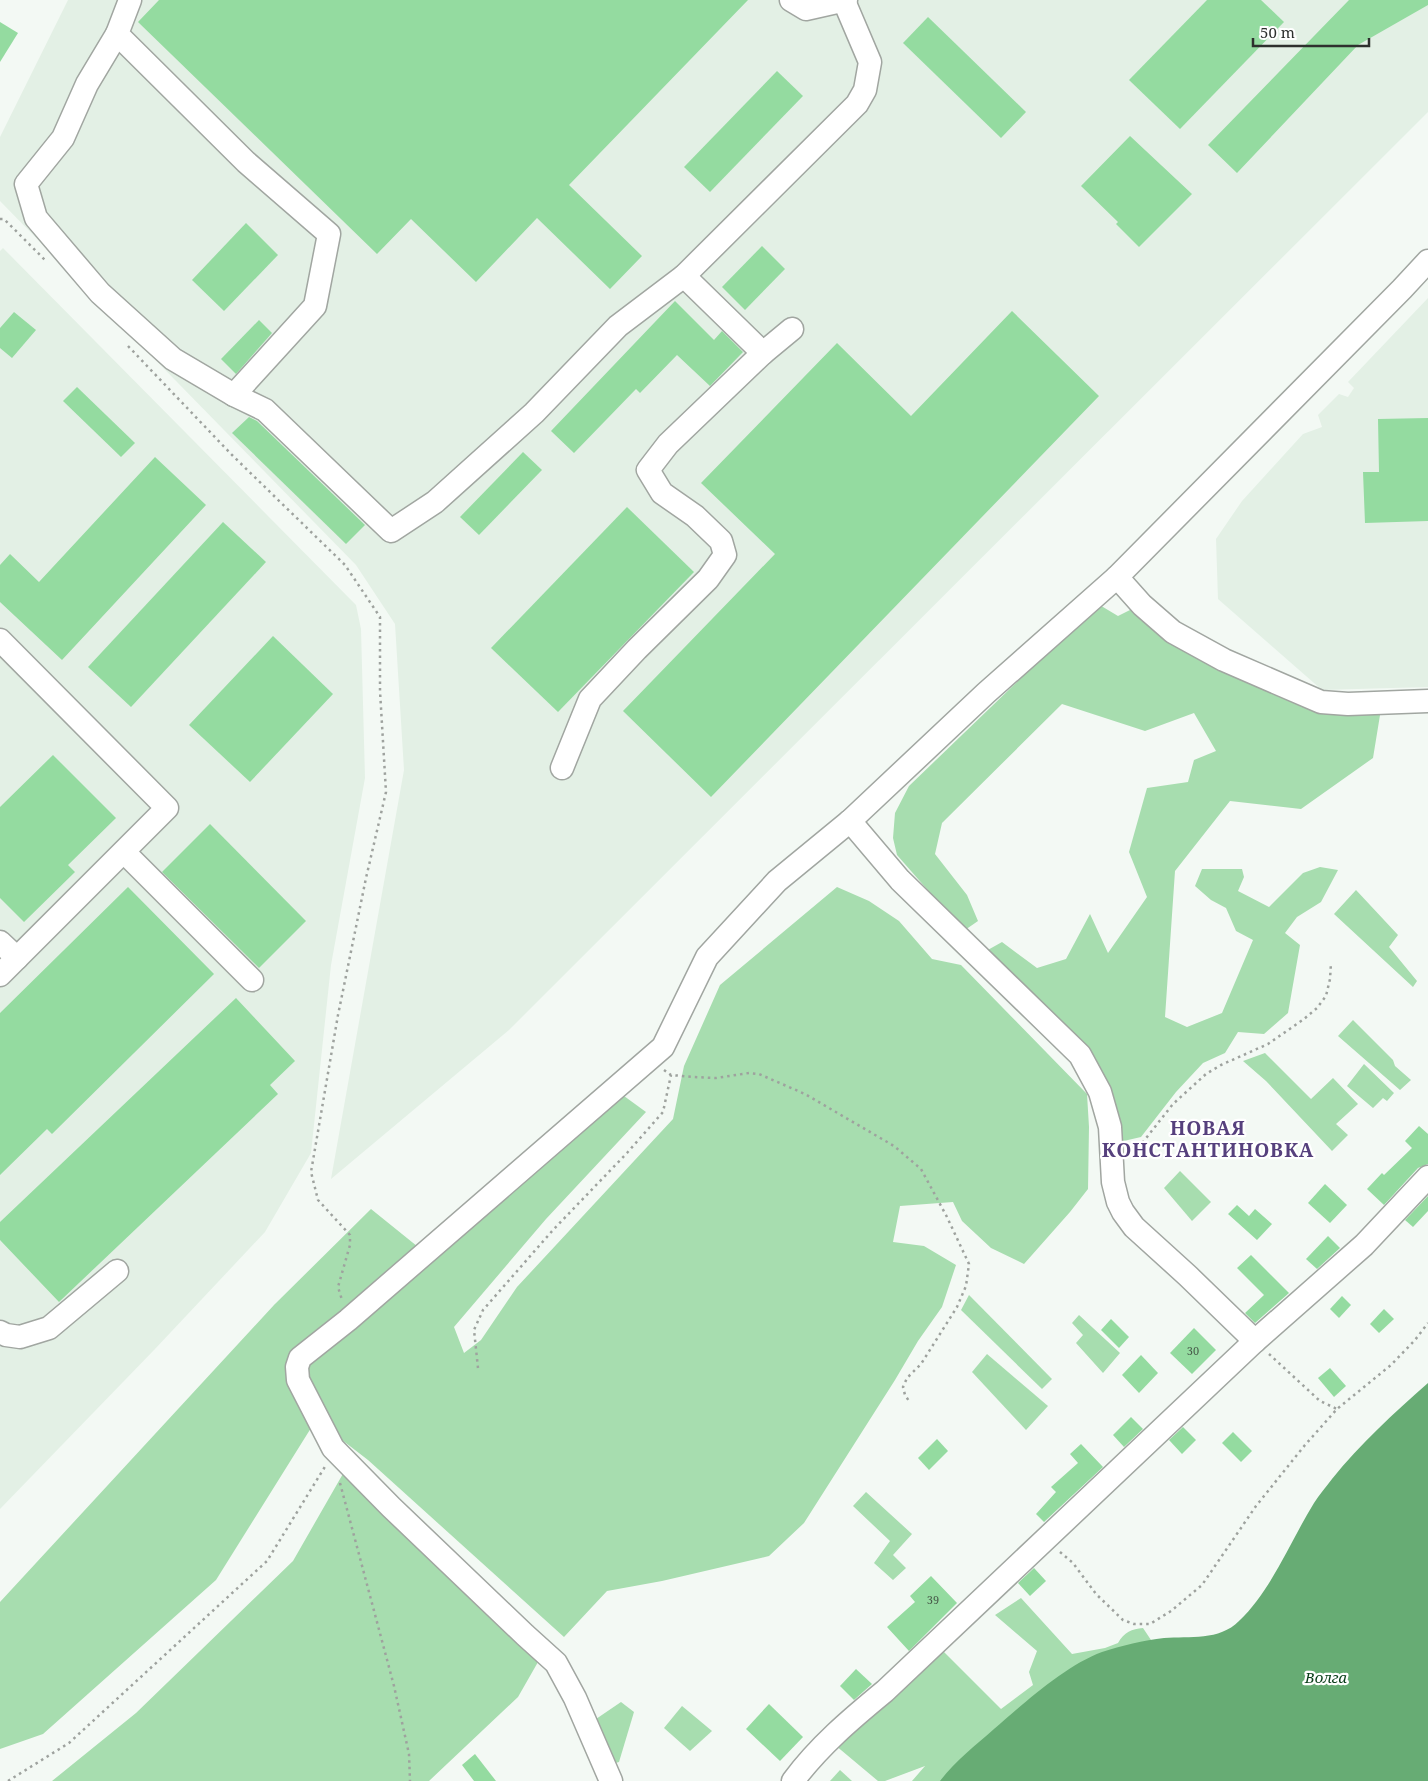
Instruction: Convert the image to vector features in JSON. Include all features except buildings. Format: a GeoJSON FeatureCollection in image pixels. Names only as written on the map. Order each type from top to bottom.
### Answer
{"type":"FeatureCollection","features":[{"type":"Feature","properties":{"kind":"street"},"geometry":{"type":"LineString","coordinates":[[130,0],[116,34],[87,84],[63,138],[26,184],[36,218],[100,293],[173,359],[234,395],[265,410],[391,531],[436,502],[534,413],[618,326],[684,276],[857,104],[865,90],[870,62],[845,0],[806,9],[791,0]]}},
{"type":"Feature","properties":{"kind":"street"},"geometry":{"type":"LineString","coordinates":[[116,34],[246,162],[329,234],[315,306],[234,395]]}},
{"type":"Feature","properties":{"kind":"street"},"geometry":{"type":"LineString","coordinates":[[611,1781],[575,1698],[556,1663],[391,1507],[333,1448],[298,1380],[297,1367],[300,1358],[348,1320],[663,1047],[707,956],[776,881],[850,821],[986,693],[1117,577],[1428,261]]}},
{"type":"Feature","properties":{"kind":"street"},"geometry":{"type":"LineString","coordinates":[[684,276],[763,353]]}},
{"type":"Feature","properties":{"kind":"street"},"geometry":{"type":"LineString","coordinates":[[562,768],[590,699],[637,649],[708,579],[725,555],[721,541],[694,516],[662,494],[648,470],[668,444],[763,353],[792,329]]}},
{"type":"Feature","properties":{"kind":"street"},"geometry":{"type":"LineString","coordinates":[[1117,577],[1142,604],[1173,632],[1224,660],[1320,702],[1348,704],[1428,701]]}},
{"type":"Feature","properties":{"kind":"street"},"geometry":{"type":"LineString","coordinates":[[0,640],[167,808],[0,975]]}},
{"type":"Feature","properties":{"kind":"street"},"geometry":{"type":"LineString","coordinates":[[850,821],[900,880],[1080,1055],[1100,1092],[1110,1127],[1113,1182],[1118,1202],[1134,1227],[1255,1341]]}},
{"type":"Feature","properties":{"kind":"street"},"geometry":{"type":"LineString","coordinates":[[124,852],[252,980]]}},
{"type":"Feature","properties":{"kind":"street"},"geometry":{"type":"LineString","coordinates":[[0,942],[17,958]]}},
{"type":"Feature","properties":{"kind":"street"},"geometry":{"type":"LineString","coordinates":[[793,1781],[813,1755],[838,1730],[884,1691],[1255,1341],[1364,1245],[1428,1177]]}},
{"type":"Feature","properties":{"kind":"street"},"geometry":{"type":"LineString","coordinates":[[0,1332],[20,1337],[48,1328],[117,1271]]}},
{"type":"Feature","properties":{"kind":"path"},"geometry":{"type":"LineString","coordinates":[[0,219],[4,219],[52,267]]}},
{"type":"Feature","properties":{"kind":"path"},"geometry":{"type":"LineString","coordinates":[[126,344],[232,455],[345,565],[380,617],[380,691],[386,792],[340,1006],[312,1172],[318,1200],[350,1235],[350,1245],[338,1287],[348,1320]]}},
{"type":"Feature","properties":{"kind":"path"},"geometry":{"type":"LineString","coordinates":[[1112,1153],[1143,1142],[1173,1104],[1206,1074],[1221,1065],[1268,1044],[1304,1020],[1318,1008],[1326,996],[1332,963]]}},
{"type":"Feature","properties":{"kind":"path"},"geometry":{"type":"LineString","coordinates":[[648,1060],[671,1075],[716,1078],[744,1073],[759,1074],[805,1094],[886,1141],[921,1169],[947,1217],[969,1264],[966,1286],[957,1307],[926,1357],[907,1378],[903,1387],[909,1401]]}},
{"type":"Feature","properties":{"kind":"path"},"geometry":{"type":"LineString","coordinates":[[478,1368],[474,1330],[484,1310],[552,1230],[627,1153],[663,1112],[671,1075]]}},
{"type":"Feature","properties":{"kind":"path"},"geometry":{"type":"LineString","coordinates":[[1044,1539],[1073,1563],[1096,1594],[1123,1620],[1134,1624],[1150,1624],[1171,1611],[1202,1586],[1256,1506],[1305,1445],[1338,1409],[1391,1364],[1415,1340],[1428,1323]]}},
{"type":"Feature","properties":{"kind":"path"},"geometry":{"type":"LineString","coordinates":[[1255,1341],[1320,1401],[1338,1409]]}},
{"type":"Feature","properties":{"kind":"path"},"geometry":{"type":"LineString","coordinates":[[8,1781],[69,1743],[267,1560],[325,1466],[333,1448]]}},
{"type":"Feature","properties":{"kind":"path"},"geometry":{"type":"LineString","coordinates":[[340,1483],[394,1686],[409,1754],[410,1781]]}},
{"type":"Feature","properties":{"kind":"shaded area"},"geometry":{"type":"Polygon","coordinates":[[[68,0],[1428,0],[1428,112],[509,1030],[331,1179],[404,770],[395,624],[356,565],[0,201],[0,137],[68,0]]]}},
{"type":"Feature","properties":{"kind":"shaded area"},"geometry":{"type":"Polygon","coordinates":[[[3,248],[356,605],[361,629],[365,778],[331,965],[311,1153],[265,1232],[0,1509],[0,251],[3,248]]]}},
{"type":"Feature","properties":{"kind":"shaded area"},"geometry":{"type":"Polygon","coordinates":[[[1428,298],[1428,687],[1322,690],[1218,599],[1216,539],[1242,501],[1303,434],[1322,427],[1318,415],[1339,394],[1348,397],[1354,388],[1348,382],[1428,298]]]}},
{"type":"Feature","properties":{"kind":"shaded area"},"geometry":{"type":"Polygon","coordinates":[[[1098,604],[1118,616],[1134,608],[1227,667],[1381,709],[1373,758],[1301,809],[1230,801],[1175,871],[1165,1017],[1187,1027],[1222,1013],[1253,940],[1236,931],[1226,908],[1211,900],[1195,886],[1202,869],[1242,869],[1244,877],[1238,891],[1269,907],[1303,873],[1320,867],[1338,870],[1321,902],[1297,917],[1285,933],[1300,945],[1288,1013],[1264,1034],[1238,1032],[1225,1053],[1203,1063],[1176,1092],[1141,1137],[1115,1143],[1107,1094],[986,951],[1002,942],[1037,968],[1066,959],[1090,914],[1108,953],[1147,897],[1129,852],[1147,788],[1188,782],[1194,760],[1216,751],[1194,713],[1145,731],[1062,704],[942,823],[935,854],[967,895],[978,921],[965,930],[897,855],[893,838],[895,813],[909,786],[1098,604]]]}},
{"type":"Feature","properties":{"kind":"shaded area"},"geometry":{"type":"Polygon","coordinates":[[[837,887],[869,901],[899,921],[932,959],[961,965],[1087,1094],[1089,1127],[1088,1189],[1024,1264],[991,1248],[962,1221],[953,1202],[900,1206],[893,1242],[924,1246],[956,1265],[942,1307],[918,1341],[804,1523],[769,1556],[662,1581],[607,1591],[564,1637],[368,1460],[316,1420],[216,1580],[43,1734],[0,1749],[0,1602],[274,1305],[371,1209],[433,1259],[624,1096],[646,1112],[546,1219],[454,1327],[464,1353],[481,1340],[517,1287],[673,1119],[684,1066],[720,985],[837,887]]]}},
{"type":"Feature","properties":{"kind":"shaded area"},"geometry":{"type":"Polygon","coordinates":[[[1356,890],[1398,935],[1389,947],[1417,981],[1413,987],[1334,914],[1356,890]]]}},
{"type":"Feature","properties":{"kind":"shaded area"},"geometry":{"type":"Polygon","coordinates":[[[1353,1020],[1393,1060],[1395,1066],[1411,1080],[1400,1090],[1338,1036],[1353,1020]]]}},
{"type":"Feature","properties":{"kind":"shaded area"},"geometry":{"type":"Polygon","coordinates":[[[1265,1053],[1311,1099],[1333,1078],[1358,1104],[1336,1124],[1348,1135],[1332,1151],[1266,1081],[1243,1061],[1265,1053]]]}},
{"type":"Feature","properties":{"kind":"shaded area"},"geometry":{"type":"Polygon","coordinates":[[[1364,1064],[1394,1093],[1387,1101],[1383,1098],[1373,1108],[1347,1086],[1364,1064]]]}},
{"type":"Feature","properties":{"kind":"shaded area"},"geometry":{"type":"Polygon","coordinates":[[[1180,1171],[1211,1202],[1192,1221],[1164,1188],[1180,1171]]]}},
{"type":"Feature","properties":{"kind":"shaded area"},"geometry":{"type":"Polygon","coordinates":[[[969,1295],[1052,1379],[1042,1389],[961,1310],[969,1295]]]}},
{"type":"Feature","properties":{"kind":"shaded area"},"geometry":{"type":"Polygon","coordinates":[[[1079,1315],[1120,1353],[1103,1373],[1076,1343],[1083,1335],[1072,1323],[1079,1315]]]}},
{"type":"Feature","properties":{"kind":"shaded area"},"geometry":{"type":"Polygon","coordinates":[[[987,1354],[1048,1406],[1026,1430],[972,1372],[987,1354]]]}},
{"type":"Feature","properties":{"kind":"shaded area"},"geometry":{"type":"Polygon","coordinates":[[[344,1472],[538,1662],[518,1697],[429,1781],[52,1781],[136,1713],[293,1561],[344,1472]]]}},
{"type":"Feature","properties":{"kind":"shaded area"},"geometry":{"type":"Polygon","coordinates":[[[866,1492],[912,1534],[893,1555],[906,1568],[893,1580],[874,1563],[890,1541],[853,1506],[866,1492]]]}},
{"type":"Feature","properties":{"kind":"shaded area"},"geometry":{"type":"Polygon","coordinates":[[[1021,1598],[1072,1654],[1105,1648],[1118,1643],[1129,1632],[1143,1628],[1155,1646],[944,1781],[912,1781],[925,1766],[885,1781],[878,1781],[835,1745],[942,1650],[1001,1709],[1033,1685],[1029,1672],[1037,1651],[995,1615],[1021,1598]]]}},
{"type":"Feature","properties":{"kind":"shaded area"},"geometry":{"type":"Polygon","coordinates":[[[621,1702],[634,1712],[619,1762],[612,1764],[596,1719],[621,1702]]]}},
{"type":"Feature","properties":{"kind":"shaded area"},"geometry":{"type":"Polygon","coordinates":[[[682,1706],[712,1731],[690,1751],[664,1728],[682,1706]]]}},
{"type":"Feature","properties":{"kind":"shaded area"},"geometry":{"type":"Polygon","coordinates":[[[840,1770],[852,1781],[830,1781],[840,1770]]]}},
{"type":"Feature","properties":{"kind":"water","name":"Волга"},"geometry":{"type":"Polygon","coordinates":[[[1428,1383],[1428,1781],[940,1781],[966,1754],[1031,1697],[1060,1675],[1088,1658],[1102,1652],[1149,1640],[1213,1635],[1223,1632],[1239,1621],[1271,1580],[1314,1503],[1332,1479],[1390,1417],[1428,1383]]]}},
{"type":"Feature","properties":{"kind":"district","name":"НОВАЯ КОНСТАНТИНОВКА"},"geometry":{"type":"Point","coordinates":[1208,1139]}}]}
